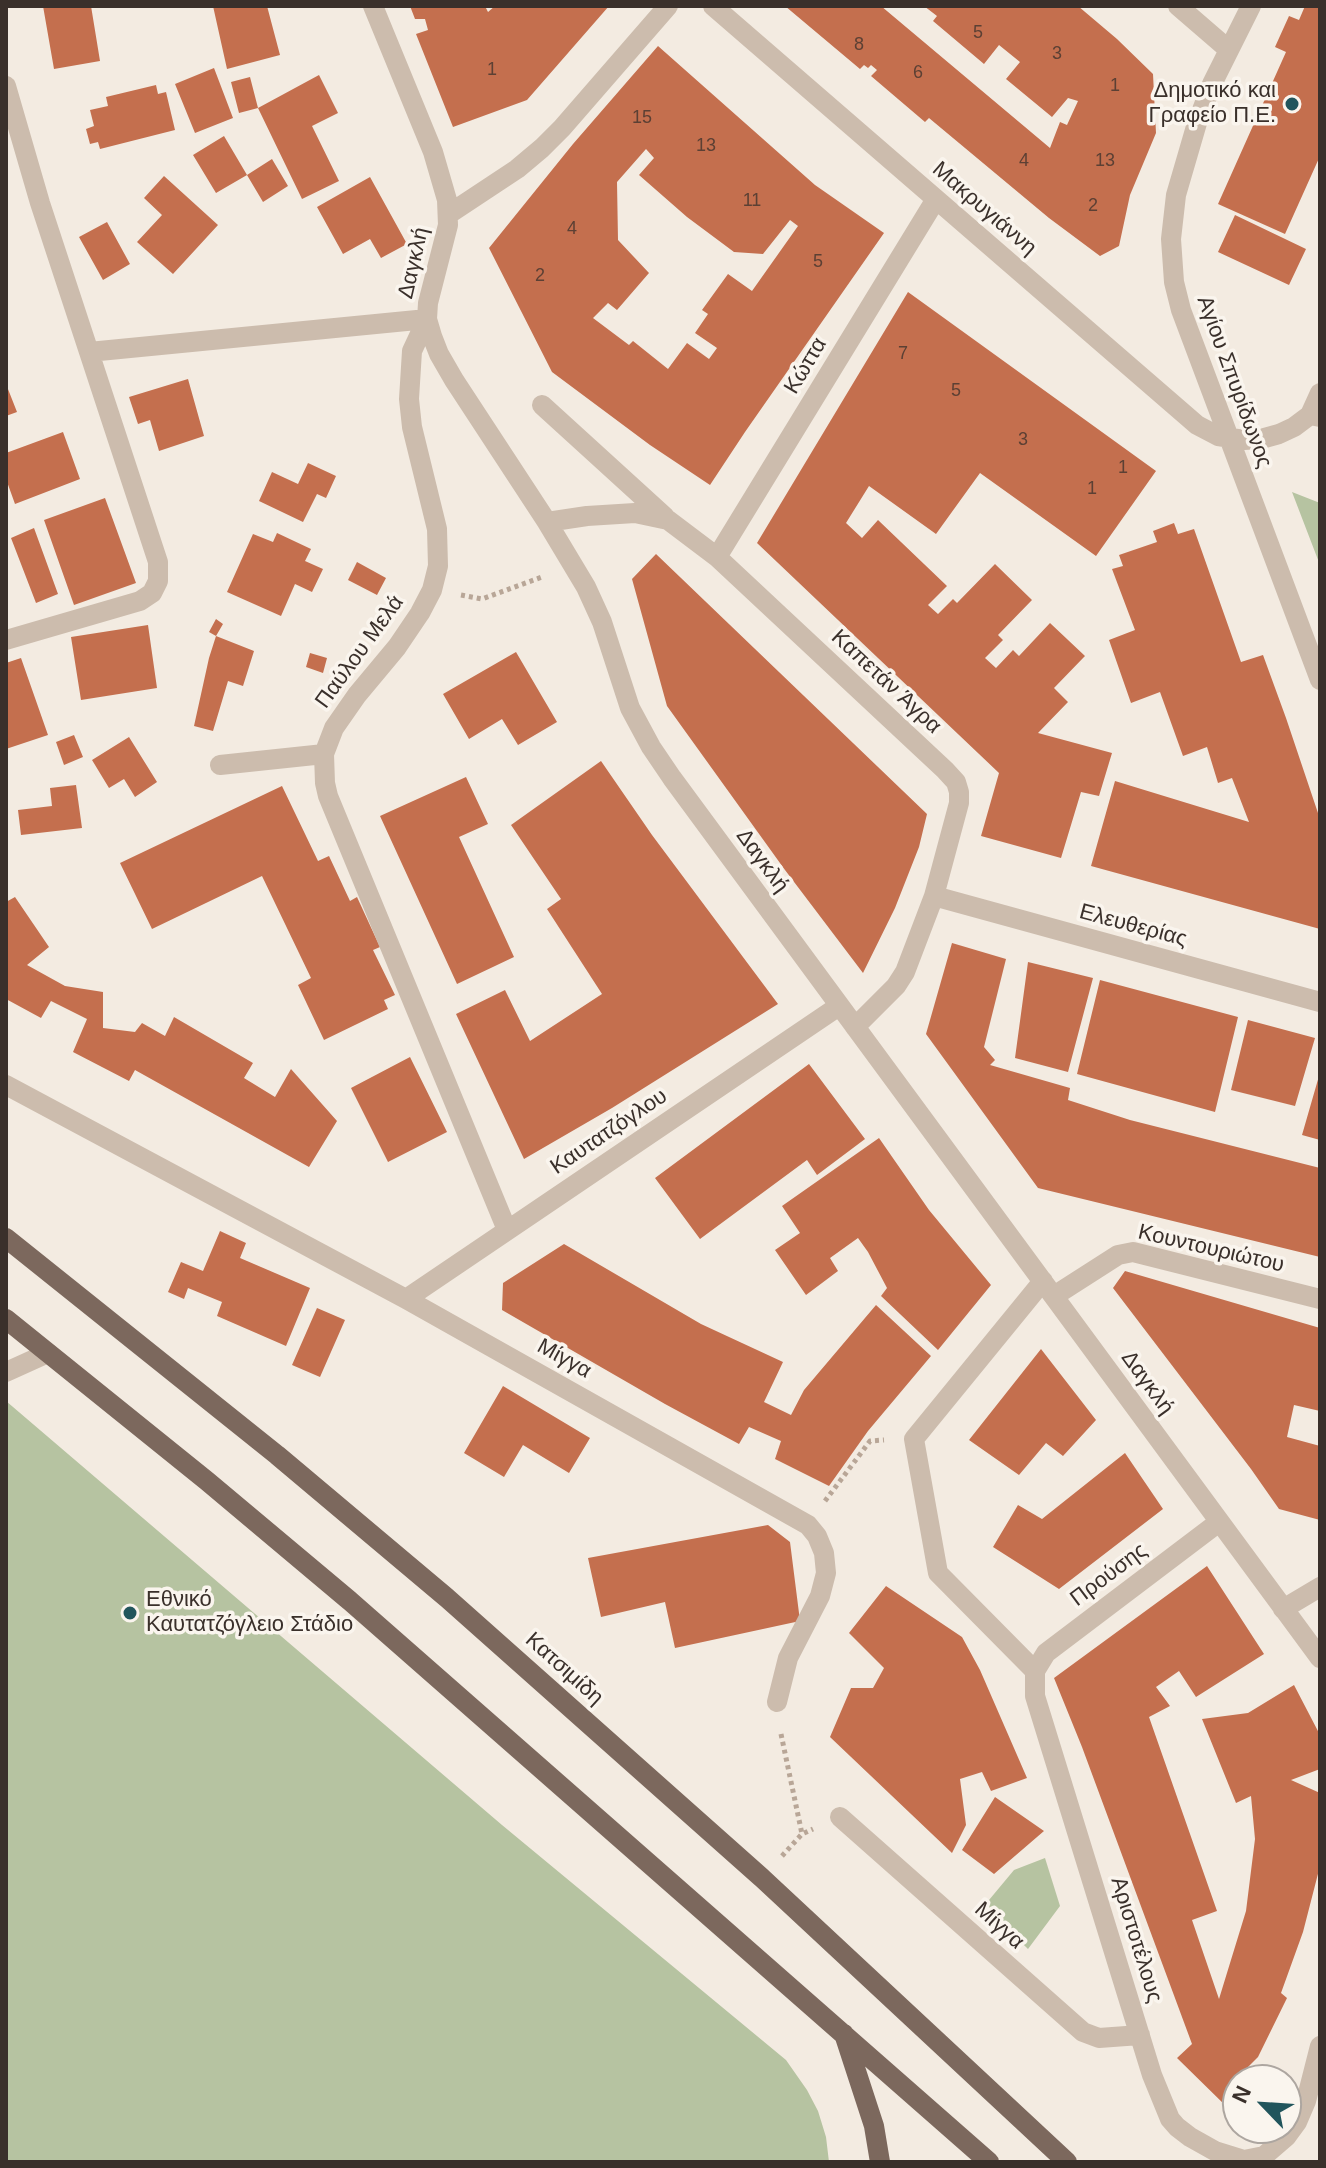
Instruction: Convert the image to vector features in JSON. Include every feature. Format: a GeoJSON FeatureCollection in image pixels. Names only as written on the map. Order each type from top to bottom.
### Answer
{"type":"FeatureCollection","features":[{"type":"Feature","properties":{"kind":"main road","name":"Κατσιμίδη"},"geometry":{"type":"LineString","coordinates":[[6,1238],[277,1455],[447,1598],[762,1878],[1067,2162]]}},
{"type":"Feature","properties":{"kind":"main road"},"geometry":{"type":"LineString","coordinates":[[6,1319],[350,1601],[989,2162]]}},
{"type":"Feature","properties":{"kind":"main road"},"geometry":{"type":"LineString","coordinates":[[844,2034],[874,2126],[880,2162]]}},
{"type":"Feature","properties":{"kind":"street","name":"Δαγκλή"},"geometry":{"type":"LineString","coordinates":[[373,6],[444,186],[449,214],[427,319],[439,354],[547,522],[595,605],[630,708],[651,747],[1320,1658]]}},
{"type":"Feature","properties":{"kind":"street"},"geometry":{"type":"LineString","coordinates":[[449,214],[517,169],[542,148],[668,6]]}},
{"type":"Feature","properties":{"kind":"street","name":"Μακρυγιάννη"},"geometry":{"type":"LineString","coordinates":[[713,6],[1184,414],[1207,431],[1229,439]]}},
{"type":"Feature","properties":{"kind":"street"},"geometry":{"type":"LineString","coordinates":[[1178,6],[1229,50]]}},
{"type":"Feature","properties":{"kind":"street","name":"Αγίου Σπυρίδωνος"},"geometry":{"type":"LineString","coordinates":[[1251,6],[1212,84],[1176,195],[1171,239],[1174,282],[1181,310],[1320,680]]}},
{"type":"Feature","properties":{"kind":"street"},"geometry":{"type":"LineString","coordinates":[[6,86],[158,562],[158,581],[152,593],[140,601],[6,640]]}},
{"type":"Feature","properties":{"kind":"street","name":"Κώττα"},"geometry":{"type":"LineString","coordinates":[[717,557],[936,199]]}},
{"type":"Feature","properties":{"kind":"street"},"geometry":{"type":"LineString","coordinates":[[89,352],[427,319]]}},
{"type":"Feature","properties":{"kind":"street","name":"Παύλου Μελά"},"geometry":{"type":"LineString","coordinates":[[324,754],[334,728],[397,647],[432,590],[438,566],[437,529],[412,427],[409,399],[412,351],[427,319]]}},
{"type":"Feature","properties":{"kind":"street"},"geometry":{"type":"LineString","coordinates":[[1229,439],[1261,439],[1294,427],[1315,416],[1320,393]]}},
{"type":"Feature","properties":{"kind":"street"},"geometry":{"type":"LineString","coordinates":[[542,405],[668,520]]}},
{"type":"Feature","properties":{"kind":"street","name":"Καπετάν Άγρα"},"geometry":{"type":"LineString","coordinates":[[547,522],[635,513],[668,520],[717,557],[956,782],[959,803],[934,896],[905,972],[896,986],[855,1027]]}},
{"type":"Feature","properties":{"kind":"street"},"geometry":{"type":"LineString","coordinates":[[220,765],[324,754],[328,796],[507,1230]]}},
{"type":"Feature","properties":{"kind":"street","name":"Ελευθερίας"},"geometry":{"type":"LineString","coordinates":[[934,896],[1315,997]]}},
{"type":"Feature","properties":{"kind":"street","name":"Καυτατζόγλου"},"geometry":{"type":"LineString","coordinates":[[406,1299],[839,1006]]}},
{"type":"Feature","properties":{"kind":"street","name":"Μίγγα"},"geometry":{"type":"LineString","coordinates":[[6,1085],[406,1299],[808,1525]]}},
{"type":"Feature","properties":{"kind":"street","name":"Κουντουριώτου"},"geometry":{"type":"LineString","coordinates":[[1035,1671],[938,1573],[914,1439],[1048,1288],[1118,1255],[1133,1252],[1320,1299]]}},
{"type":"Feature","properties":{"kind":"street"},"geometry":{"type":"LineString","coordinates":[[6,1372],[48,1353]]}},
{"type":"Feature","properties":{"kind":"street","name":"Προύσης"},"geometry":{"type":"LineString","coordinates":[[1035,1671],[1046,1653],[1219,1522]]}},
{"type":"Feature","properties":{"kind":"street"},"geometry":{"type":"LineString","coordinates":[[777,1702],[788,1658],[820,1596],[826,1573],[824,1553],[808,1525]]}},
{"type":"Feature","properties":{"kind":"street"},"geometry":{"type":"LineString","coordinates":[[1283,1609],[1320,1587]]}},
{"type":"Feature","properties":{"kind":"street","name":"Αριστοτέλους"},"geometry":{"type":"LineString","coordinates":[[1035,1671],[1035,1696],[1160,2098],[1170,2119],[1202,2144],[1235,2158],[1252,2160],[1264,2156],[1286,2137],[1297,2122],[1306,2101],[1320,2046]]}},
{"type":"Feature","properties":{"kind":"street","name":"Μίγγα"},"geometry":{"type":"LineString","coordinates":[[840,1817],[1083,2032],[1099,2038],[1140,2035]]}},
{"type":"Feature","properties":{"kind":"path"},"geometry":{"type":"LineString","coordinates":[[482,599],[573,565]]}},
{"type":"Feature","properties":{"kind":"path"},"geometry":{"type":"LineString","coordinates":[[808,1525],[870,1441]]}},
{"type":"Feature","properties":{"kind":"path"},"geometry":{"type":"LineString","coordinates":[[777,1702],[782,1744],[802,1834]]}},
{"type":"Feature","properties":{"kind":"green space"},"geometry":{"type":"Polygon","coordinates":[[[1292,492],[1320,503],[1320,565],[1292,492]]]}},
{"type":"Feature","properties":{"kind":"green space","name":"Εθνικό Καυτατζόγλειο Στάδιο"},"geometry":{"type":"Polygon","coordinates":[[[6,1401],[502,1825],[786,2060],[818,2111],[829,2162],[6,2162],[6,1401]]]}},
{"type":"Feature","properties":{"kind":"green space"},"geometry":{"type":"Polygon","coordinates":[[[1045,1858],[1060,1906],[1028,1949],[984,1906],[1014,1870],[1045,1858]]]}},
{"type":"Feature","properties":{"kind":"building"},"geometry":{"type":"Polygon","coordinates":[[[43,6],[91,6],[100,61],[54,69],[43,6]]]}},
{"type":"Feature","properties":{"kind":"building"},"geometry":{"type":"Polygon","coordinates":[[[213,6],[267,6],[280,55],[227,69],[213,6]]]}},
{"type":"Feature","properties":{"kind":"building"},"geometry":{"type":"Polygon","coordinates":[[[410,6],[485,6],[488,12],[495,6],[609,6],[527,100],[453,127],[416,34],[428,30],[425,19],[415,19],[410,6]]]}},
{"type":"Feature","properties":{"kind":"building"},"geometry":{"type":"Polygon","coordinates":[[[785,6],[881,6],[1050,148],[1060,122],[1067,125],[1078,101],[1068,98],[1052,117],[1006,79],[1020,62],[999,45],[984,64],[933,21],[937,16],[924,6],[1078,6],[1153,74],[1156,133],[1130,195],[1119,246],[1100,256],[1049,218],[929,118],[925,122],[871,76],[877,70],[871,65],[860,69],[785,6]]]}},
{"type":"Feature","properties":{"kind":"building","name":"Δημοτικό και Γραφείο Π.Ε."},"geometry":{"type":"Polygon","coordinates":[[[1305,6],[1320,6],[1320,156],[1285,234],[1218,204],[1286,52],[1275,47],[1289,16],[1299,20],[1305,6]]]}},
{"type":"Feature","properties":{"kind":"building"},"geometry":{"type":"Polygon","coordinates":[[[658,46],[815,185],[884,233],[710,485],[552,372],[489,248],[658,46]],[[646,149],[617,182],[618,240],[649,273],[617,310],[608,303],[593,318],[629,345],[633,341],[668,369],[687,343],[709,359],[717,348],[695,333],[708,314],[702,310],[728,274],[752,291],[798,226],[790,220],[763,254],[734,252],[687,217],[639,175],[654,158],[646,149]]]}},
{"type":"Feature","properties":{"kind":"building"},"geometry":{"type":"Polygon","coordinates":[[[214,68],[233,118],[195,133],[175,84],[214,68]]]}},
{"type":"Feature","properties":{"kind":"building"},"geometry":{"type":"Polygon","coordinates":[[[319,75],[338,113],[312,126],[339,181],[302,199],[258,108],[319,75]]]}},
{"type":"Feature","properties":{"kind":"building"},"geometry":{"type":"Polygon","coordinates":[[[250,77],[258,108],[239,113],[231,82],[250,77]]]}},
{"type":"Feature","properties":{"kind":"building"},"geometry":{"type":"Polygon","coordinates":[[[156,85],[158,94],[166,92],[175,130],[100,149],[98,142],[90,144],[86,129],[94,126],[90,110],[108,106],[106,97],[156,85]]]}},
{"type":"Feature","properties":{"kind":"building"},"geometry":{"type":"Polygon","coordinates":[[[224,136],[247,175],[216,193],[193,155],[224,136]]]}},
{"type":"Feature","properties":{"kind":"building"},"geometry":{"type":"Polygon","coordinates":[[[272,159],[288,186],[263,202],[247,175],[272,159]]]}},
{"type":"Feature","properties":{"kind":"building"},"geometry":{"type":"Polygon","coordinates":[[[164,176],[218,225],[173,274],[137,242],[162,215],[144,198],[164,176]]]}},
{"type":"Feature","properties":{"kind":"building"},"geometry":{"type":"Polygon","coordinates":[[[370,177],[407,244],[381,258],[370,239],[343,254],[317,207],[370,177]]]}},
{"type":"Feature","properties":{"kind":"building"},"geometry":{"type":"Polygon","coordinates":[[[1235,215],[1306,249],[1289,285],[1218,252],[1235,215]]]}},
{"type":"Feature","properties":{"kind":"building"},"geometry":{"type":"Polygon","coordinates":[[[107,222],[130,264],[103,280],[79,237],[107,222]]]}},
{"type":"Feature","properties":{"kind":"building"},"geometry":{"type":"Polygon","coordinates":[[[908,292],[1156,471],[1096,556],[980,473],[936,534],[869,486],[846,523],[862,538],[878,520],[947,586],[928,605],[938,614],[953,599],[957,603],[995,564],[1032,600],[998,635],[1003,640],[985,658],[996,668],[1013,650],[1019,656],[1050,623],[1085,656],[1054,688],[1068,702],[1038,733],[1112,753],[1099,796],[1081,792],[1061,858],[981,836],[999,773],[757,543],[908,292]]]}},
{"type":"Feature","properties":{"kind":"building"},"geometry":{"type":"Polygon","coordinates":[[[188,379],[204,436],[159,451],[150,420],[138,424],[129,397],[188,379]]]}},
{"type":"Feature","properties":{"kind":"building"},"geometry":{"type":"Polygon","coordinates":[[[6,384],[17,412],[6,416],[6,384]]]}},
{"type":"Feature","properties":{"kind":"building"},"geometry":{"type":"Polygon","coordinates":[[[63,432],[80,479],[15,504],[6,479],[6,453],[63,432]]]}},
{"type":"Feature","properties":{"kind":"building"},"geometry":{"type":"Polygon","coordinates":[[[308,463],[336,476],[326,498],[317,494],[303,522],[259,501],[272,472],[298,484],[308,463]]]}},
{"type":"Feature","properties":{"kind":"building"},"geometry":{"type":"Polygon","coordinates":[[[105,498],[136,583],[74,605],[44,520],[105,498]]]}},
{"type":"Feature","properties":{"kind":"building"},"geometry":{"type":"Polygon","coordinates":[[[1174,523],[1178,534],[1194,529],[1241,662],[1263,655],[1286,718],[1320,819],[1320,929],[1091,866],[1115,781],[1249,822],[1232,778],[1218,783],[1207,747],[1183,756],[1160,692],[1131,703],[1109,640],[1135,630],[1112,569],[1123,566],[1119,555],[1157,542],[1153,531],[1174,523]]]}},
{"type":"Feature","properties":{"kind":"building"},"geometry":{"type":"Polygon","coordinates":[[[34,528],[58,594],[36,603],[11,538],[34,528]]]}},
{"type":"Feature","properties":{"kind":"building"},"geometry":{"type":"Polygon","coordinates":[[[277,533],[311,549],[305,561],[323,569],[312,592],[295,584],[281,616],[227,592],[253,534],[273,542],[277,533]]]}},
{"type":"Feature","properties":{"kind":"building"},"geometry":{"type":"Polygon","coordinates":[[[656,554],[927,814],[919,847],[895,908],[863,973],[667,706],[632,579],[656,554]]]}},
{"type":"Feature","properties":{"kind":"building"},"geometry":{"type":"Polygon","coordinates":[[[357,562],[386,578],[377,595],[348,580],[357,562]]]}},
{"type":"Feature","properties":{"kind":"building"},"geometry":{"type":"Polygon","coordinates":[[[216,619],[223,624],[216,636],[209,632],[216,619]]]}},
{"type":"Feature","properties":{"kind":"building"},"geometry":{"type":"Polygon","coordinates":[[[148,625],[157,688],[81,700],[71,637],[148,625]]]}},
{"type":"Feature","properties":{"kind":"building"},"geometry":{"type":"Polygon","coordinates":[[[216,636],[254,651],[243,686],[228,681],[213,731],[194,726],[216,636]]]}},
{"type":"Feature","properties":{"kind":"building"},"geometry":{"type":"Polygon","coordinates":[[[516,652],[557,722],[518,745],[502,719],[469,739],[443,694],[516,652]]]}},
{"type":"Feature","properties":{"kind":"building"},"geometry":{"type":"Polygon","coordinates":[[[310,653],[327,658],[323,673],[306,667],[310,653]]]}},
{"type":"Feature","properties":{"kind":"building"},"geometry":{"type":"Polygon","coordinates":[[[21,658],[48,735],[6,749],[6,663],[21,658]]]}},
{"type":"Feature","properties":{"kind":"building"},"geometry":{"type":"Polygon","coordinates":[[[74,735],[83,757],[64,765],[56,742],[74,735]]]}},
{"type":"Feature","properties":{"kind":"building"},"geometry":{"type":"Polygon","coordinates":[[[129,737],[157,782],[135,797],[124,779],[109,788],[92,760],[129,737]]]}},
{"type":"Feature","properties":{"kind":"building"},"geometry":{"type":"Polygon","coordinates":[[[601,761],[778,1004],[524,1159],[456,1014],[505,990],[530,1041],[602,994],[547,909],[561,899],[511,825],[601,761]]]}},
{"type":"Feature","properties":{"kind":"building"},"geometry":{"type":"Polygon","coordinates":[[[466,777],[488,824],[459,837],[514,957],[457,984],[380,816],[466,777]]]}},
{"type":"Feature","properties":{"kind":"building"},"geometry":{"type":"Polygon","coordinates":[[[76,785],[82,828],[21,835],[18,810],[52,806],[50,788],[76,785]]]}},
{"type":"Feature","properties":{"kind":"building"},"geometry":{"type":"Polygon","coordinates":[[[282,786],[318,861],[329,856],[350,901],[357,897],[380,947],[373,950],[395,995],[384,1000],[388,1009],[324,1040],[298,985],[311,978],[262,876],[152,929],[120,863],[282,786]]]}},
{"type":"Feature","properties":{"kind":"building"},"geometry":{"type":"Polygon","coordinates":[[[15,897],[49,947],[27,965],[65,986],[103,992],[103,1028],[135,1032],[142,1023],[165,1036],[174,1017],[253,1063],[244,1078],[275,1097],[291,1069],[337,1121],[309,1167],[135,1070],[129,1081],[73,1052],[87,1019],[51,1001],[41,1018],[6,999],[6,902],[15,897]]]}},
{"type":"Feature","properties":{"kind":"building"},"geometry":{"type":"Polygon","coordinates":[[[952,943],[1006,959],[984,1047],[995,1060],[990,1065],[1070,1088],[1068,1100],[1130,1120],[1320,1168],[1320,1257],[1038,1188],[926,1034],[952,943]]]}},
{"type":"Feature","properties":{"kind":"building"},"geometry":{"type":"Polygon","coordinates":[[[1028,962],[1093,978],[1068,1072],[1015,1058],[1028,962]]]}},
{"type":"Feature","properties":{"kind":"building"},"geometry":{"type":"Polygon","coordinates":[[[1100,980],[1238,1017],[1215,1112],[1077,1074],[1100,980]]]}},
{"type":"Feature","properties":{"kind":"building"},"geometry":{"type":"Polygon","coordinates":[[[1248,1020],[1315,1038],[1295,1106],[1231,1090],[1248,1020]]]}},
{"type":"Feature","properties":{"kind":"building"},"geometry":{"type":"Polygon","coordinates":[[[410,1057],[447,1132],[388,1162],[351,1088],[410,1057]]]}},
{"type":"Feature","properties":{"kind":"building"},"geometry":{"type":"Polygon","coordinates":[[[809,1064],[865,1139],[817,1175],[807,1160],[700,1239],[655,1178],[809,1064]]]}},
{"type":"Feature","properties":{"kind":"building"},"geometry":{"type":"Polygon","coordinates":[[[1320,1076],[1320,1140],[1302,1135],[1320,1076]]]}},
{"type":"Feature","properties":{"kind":"building"},"geometry":{"type":"Polygon","coordinates":[[[879,1138],[929,1210],[991,1285],[938,1350],[881,1296],[887,1288],[858,1238],[830,1258],[838,1271],[806,1295],[775,1250],[800,1233],[782,1206],[879,1138]]]}},
{"type":"Feature","properties":{"kind":"building"},"geometry":{"type":"Polygon","coordinates":[[[220,1231],[246,1243],[240,1258],[310,1288],[286,1346],[217,1316],[222,1302],[188,1288],[184,1299],[168,1292],[181,1262],[203,1271],[220,1231]]]}},
{"type":"Feature","properties":{"kind":"building"},"geometry":{"type":"Polygon","coordinates":[[[564,1244],[701,1324],[783,1362],[764,1402],[791,1415],[804,1390],[876,1305],[931,1356],[868,1431],[829,1486],[775,1459],[781,1441],[749,1427],[739,1444],[502,1310],[503,1283],[564,1244]]]}},
{"type":"Feature","properties":{"kind":"building"},"geometry":{"type":"Polygon","coordinates":[[[1125,1271],[1320,1328],[1320,1411],[1294,1405],[1287,1437],[1320,1446],[1320,1520],[1279,1509],[1113,1288],[1125,1271]]]}},
{"type":"Feature","properties":{"kind":"building"},"geometry":{"type":"Polygon","coordinates":[[[317,1308],[345,1320],[320,1377],[292,1365],[317,1308]]]}},
{"type":"Feature","properties":{"kind":"building"},"geometry":{"type":"Polygon","coordinates":[[[1041,1349],[1096,1420],[1063,1456],[1046,1443],[1019,1475],[969,1440],[1041,1349]]]}},
{"type":"Feature","properties":{"kind":"building"},"geometry":{"type":"Polygon","coordinates":[[[503,1386],[590,1438],[569,1473],[523,1445],[504,1477],[464,1453],[503,1386]]]}},
{"type":"Feature","properties":{"kind":"building"},"geometry":{"type":"Polygon","coordinates":[[[1125,1453],[1163,1509],[1059,1589],[993,1547],[1018,1505],[1042,1519],[1125,1453]]]}},
{"type":"Feature","properties":{"kind":"building"},"geometry":{"type":"Polygon","coordinates":[[[768,1525],[790,1542],[800,1621],[675,1648],[665,1602],[601,1617],[588,1558],[768,1525]]]}},
{"type":"Feature","properties":{"kind":"building"},"geometry":{"type":"Polygon","coordinates":[[[1207,1566],[1264,1654],[1196,1697],[1179,1671],[1156,1687],[1170,1706],[1149,1717],[1217,1911],[1192,1920],[1219,1999],[1246,1911],[1255,1839],[1251,1796],[1236,1803],[1202,1719],[1248,1713],[1294,1685],[1320,1735],[1320,1769],[1291,1780],[1320,1793],[1320,1866],[1303,1932],[1281,1993],[1287,1998],[1258,2057],[1251,2064],[1222,2064],[1222,2102],[1177,2058],[1192,2044],[1054,1678],[1207,1566]]]}},
{"type":"Feature","properties":{"kind":"building"},"geometry":{"type":"Polygon","coordinates":[[[886,1586],[962,1637],[980,1670],[1027,1778],[991,1791],[982,1772],[960,1779],[966,1825],[952,1853],[830,1737],[851,1688],[873,1688],[884,1668],[849,1633],[886,1586]]]}},
{"type":"Feature","properties":{"kind":"building"},"geometry":{"type":"Polygon","coordinates":[[[995,1797],[1044,1831],[994,1874],[962,1850],[995,1797]]]}},
{"type":"Feature","properties":{"kind":"place","name":"Δημοτικό και Γραφείο Π.Ε."},"geometry":{"type":"Point","coordinates":[1292,104]}},
{"type":"Feature","properties":{"kind":"place","name":"Εθνικό Καυτατζόγλειο Στάδιο"},"geometry":{"type":"Point","coordinates":[130,1613]}}]}
